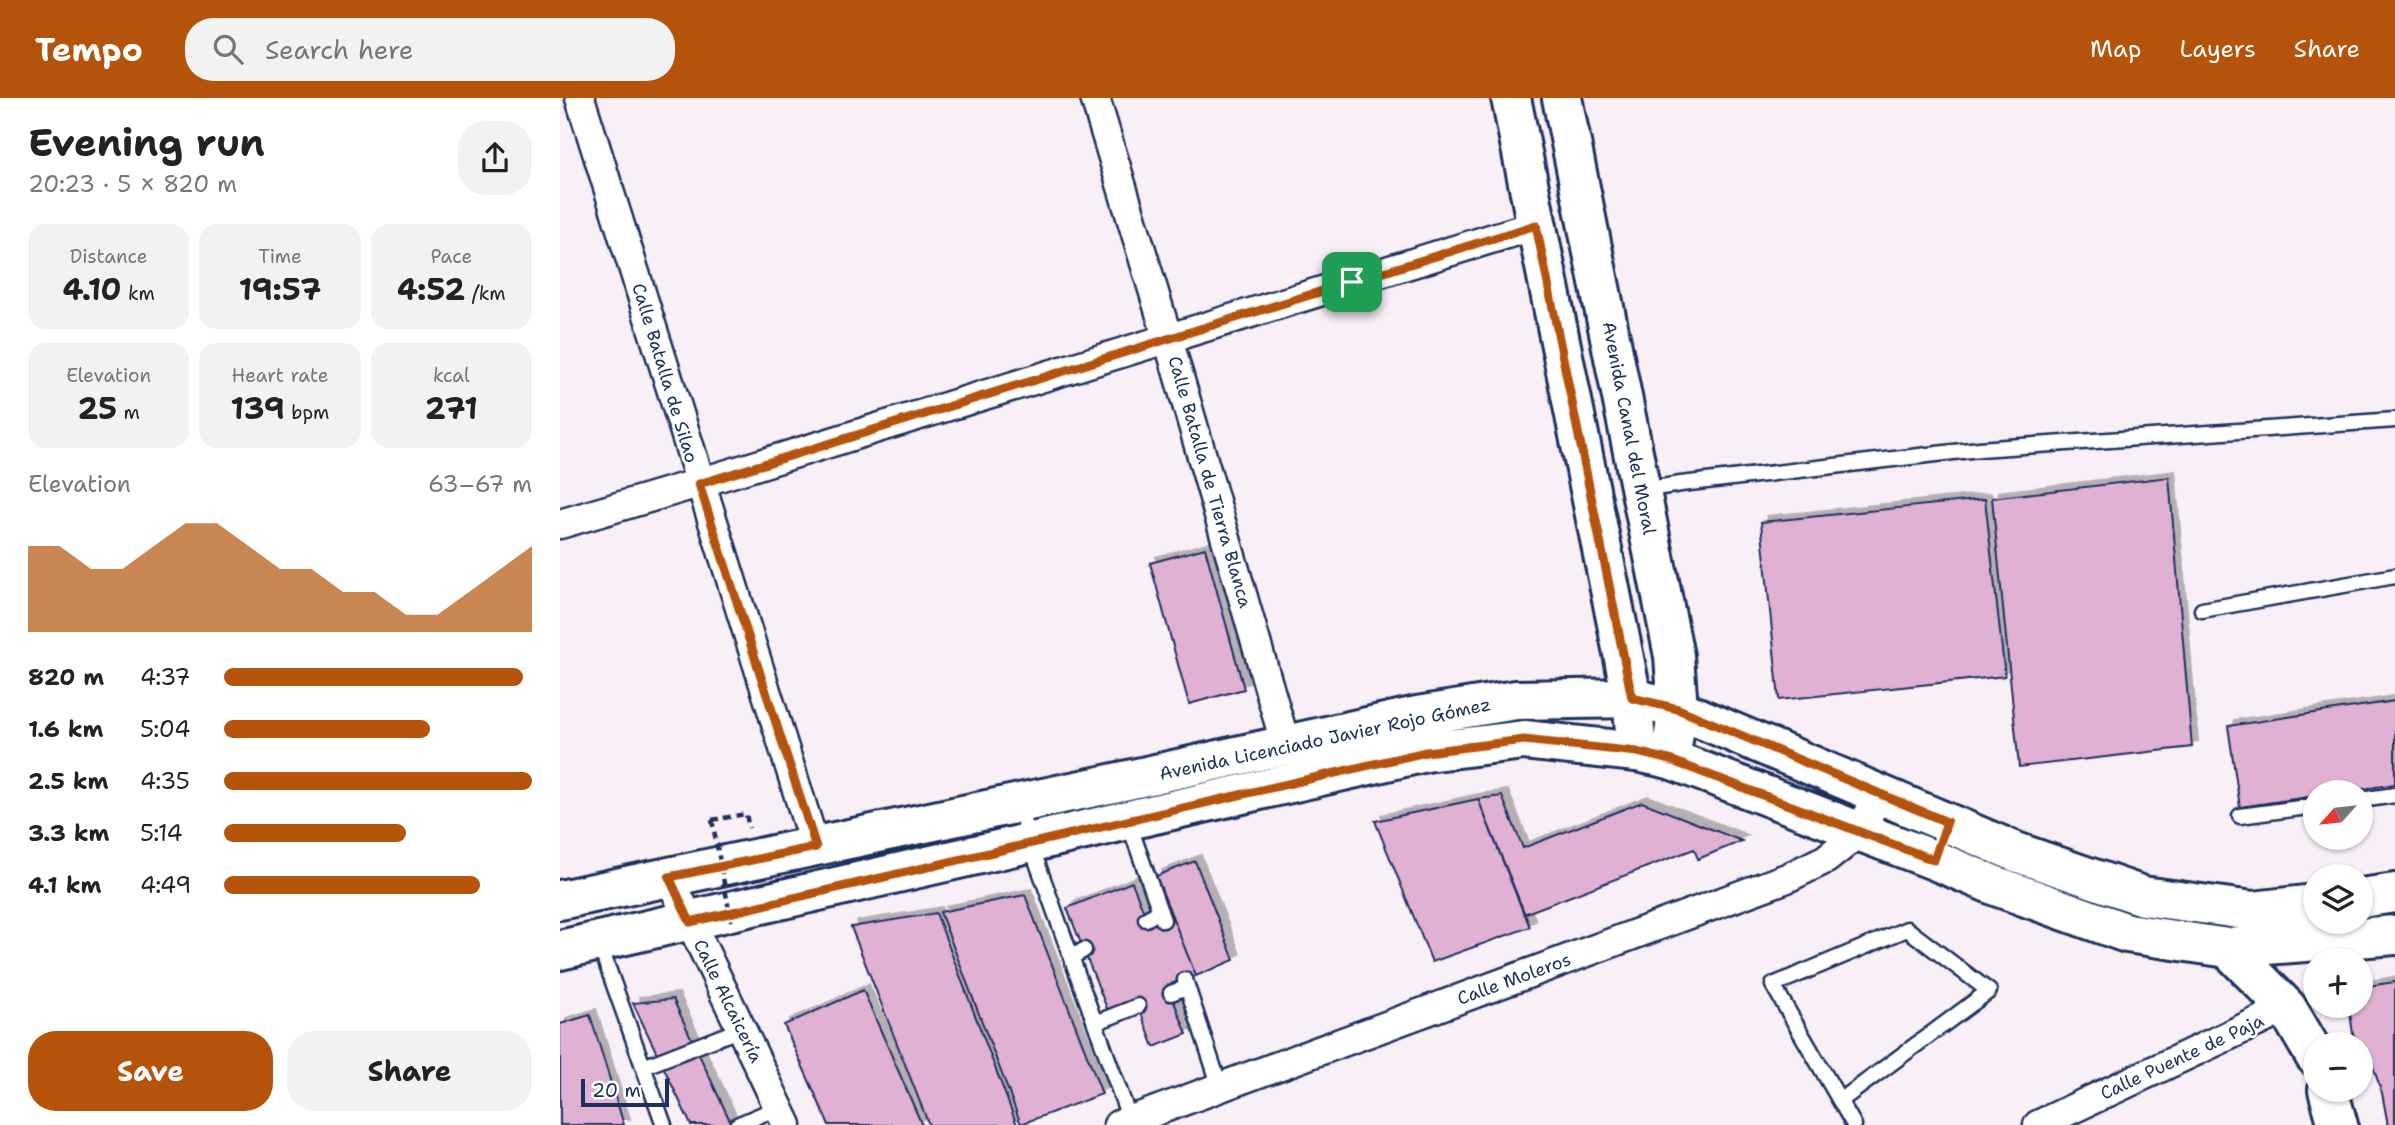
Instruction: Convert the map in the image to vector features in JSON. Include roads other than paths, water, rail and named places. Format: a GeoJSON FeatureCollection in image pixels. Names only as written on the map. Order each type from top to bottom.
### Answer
{"type":"FeatureCollection","features":[{"type":"Feature","properties":{"kind":"main road"},"geometry":{"type":"LineString","coordinates":[[1511,98],[1632,698],[1653,756]]}},
{"type":"Feature","properties":{"kind":"main road","name":"Avenida Canal del Moral"},"geometry":{"type":"LineString","coordinates":[[1562,98],[1674,656],[1678,709],[1653,756]]}},
{"type":"Feature","properties":{"kind":"main road","name":"Avenida Licenciado Javier Rojo Gómez"},"geometry":{"type":"LineString","coordinates":[[560,950],[1030,843],[1123,802],[1286,746],[1417,716],[1516,699],[1632,698],[1678,709],[2016,852],[2143,896],[2253,911],[2303,905]]}},
{"type":"Feature","properties":{"kind":"main road","name":"Avenida Licenciado Javier Rojo Gómez"},"geometry":{"type":"LineString","coordinates":[[560,900],[1020,803],[1123,802],[1426,752],[1524,740],[1653,756],[2127,933],[2228,948],[2395,934]]}},
{"type":"Feature","properties":{"kind":"main road"},"geometry":{"type":"LineString","coordinates":[[1934,860],[1947,822]]}},
{"type":"Feature","properties":{"kind":"main road"},"geometry":{"type":"LineString","coordinates":[[2373,896],[2395,893]]}},
{"type":"Feature","properties":{"kind":"main road"},"geometry":{"type":"LineString","coordinates":[[2228,948],[2287,1007],[2303,1035]]}},
{"type":"Feature","properties":{"kind":"main road"},"geometry":{"type":"LineString","coordinates":[[2331,1102],[2338,1125]]}},
{"type":"Feature","properties":{"kind":"street","name":"Calle Batalla de Silao"},"geometry":{"type":"LineString","coordinates":[[580,98],[699,484],[816,847]]}},
{"type":"Feature","properties":{"kind":"street","name":"Calle Batalla de Tierra Blanca"},"geometry":{"type":"LineString","coordinates":[[1095,98],[1286,746]]}},
{"type":"Feature","properties":{"kind":"street"},"geometry":{"type":"LineString","coordinates":[[560,524],[699,484],[1536,225]]}},
{"type":"Feature","properties":{"kind":"street","name":"Calle Moleros"},"geometry":{"type":"LineString","coordinates":[[1124,1123],[1787,878],[1826,859],[1860,832],[1879,793]]}},
{"type":"Feature","properties":{"kind":"street","name":"Calle Alcaicería"},"geometry":{"type":"LineString","coordinates":[[669,877],[783,1116]]}},
{"type":"Feature","properties":{"kind":"street","name":"Calle Puente de Paja"},"geometry":{"type":"LineString","coordinates":[[2038,1125],[2287,1007]]}},
{"type":"Feature","properties":{"kind":"lane"},"geometry":{"type":"LineString","coordinates":[[1642,490],[1979,449],[2395,420]]}},
{"type":"Feature","properties":{"kind":"lane"},"geometry":{"type":"LineString","coordinates":[[2202,610],[2395,576]]}},
{"type":"Feature","properties":{"kind":"lane"},"geometry":{"type":"LineString","coordinates":[[2373,798],[2395,795]]}},
{"type":"Feature","properties":{"kind":"lane"},"geometry":{"type":"LineString","coordinates":[[1123,802],[1161,916],[1146,919]]}},
{"type":"Feature","properties":{"kind":"lane"},"geometry":{"type":"LineString","coordinates":[[1020,803],[1030,843],[1078,954],[1124,1123]]}},
{"type":"Feature","properties":{"kind":"lane"},"geometry":{"type":"LineString","coordinates":[[2240,816],[2303,808]]}},
{"type":"Feature","properties":{"kind":"lane"},"geometry":{"type":"LineString","coordinates":[[1840,1101],[1989,991],[1907,929],[1773,985],[1840,1101],[1854,1125]]}},
{"type":"Feature","properties":{"kind":"lane"},"geometry":{"type":"LineString","coordinates":[[598,942],[664,1125]]}},
{"type":"Feature","properties":{"kind":"lane"},"geometry":{"type":"LineString","coordinates":[[1171,993],[1186,984],[1220,1087]]}},
{"type":"Feature","properties":{"kind":"lane"},"geometry":{"type":"LineString","coordinates":[[1095,1023],[1138,1006]]}},
{"type":"Feature","properties":{"kind":"lane"},"geometry":{"type":"LineString","coordinates":[[643,1068],[741,1029]]}},
{"type":"Feature","properties":{"kind":"lane"},"geometry":{"type":"LineString","coordinates":[[737,1125],[783,1116]]}}]}
